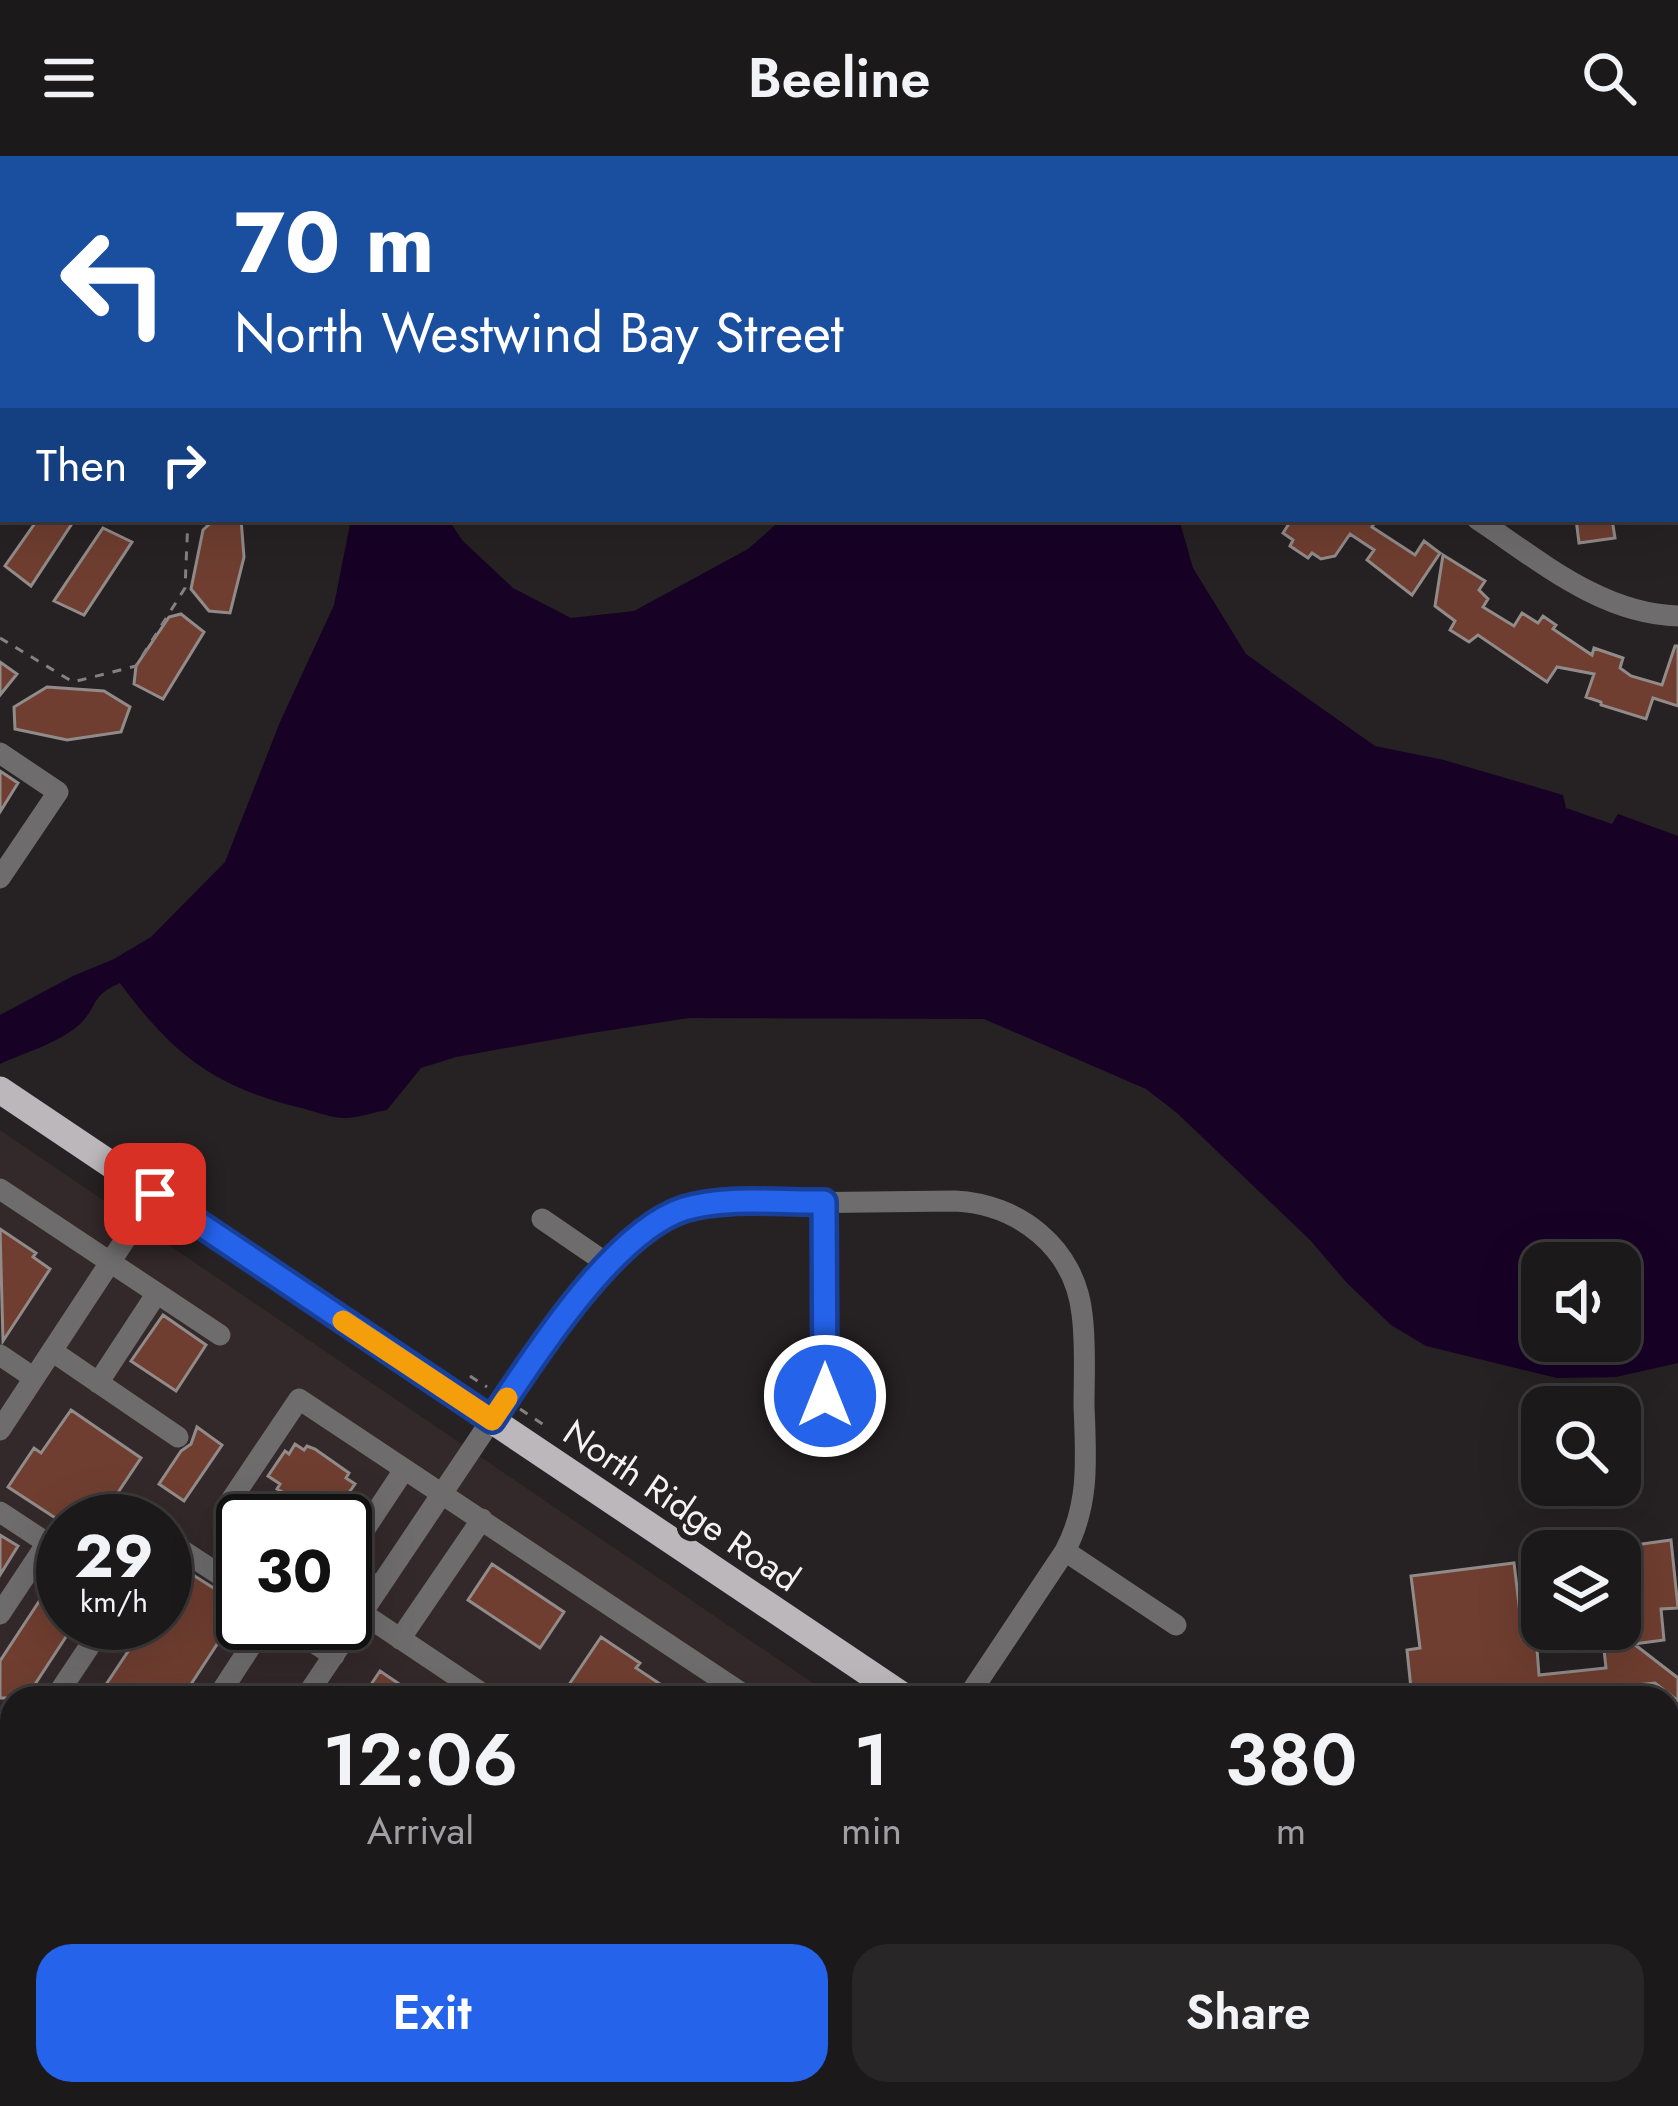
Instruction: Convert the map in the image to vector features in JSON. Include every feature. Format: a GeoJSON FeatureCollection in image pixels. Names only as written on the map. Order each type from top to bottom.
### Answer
{"type":"FeatureCollection","features":[{"type":"Feature","properties":{"kind":"main road","name":"North Ridge Road"},"geometry":{"type":"LineString","coordinates":[[0,1090],[888,1686]]}},
{"type":"Feature","properties":{"kind":"street"},"geometry":{"type":"LineString","coordinates":[[1485,522],[1600,598],[1641,613],[1678,616]]}},
{"type":"Feature","properties":{"kind":"street"},"geometry":{"type":"LineString","coordinates":[[0,753],[58,792],[0,878]]}},
{"type":"Feature","properties":{"kind":"street"},"geometry":{"type":"LineString","coordinates":[[0,1190],[220,1335]]}},
{"type":"Feature","properties":{"kind":"street"},"geometry":{"type":"LineString","coordinates":[[2,1422],[155,1194]]}},
{"type":"Feature","properties":{"kind":"street"},"geometry":{"type":"LineString","coordinates":[[824,1202],[825,1396]]}},
{"type":"Feature","properties":{"kind":"street"},"geometry":{"type":"LineString","coordinates":[[372,1598],[537,1352],[640,1232],[687,1208],[711,1204],[973,1202],[1015,1215],[1054,1247],[1067,1268],[1082,1313],[1086,1482],[1078,1528],[1066,1551],[975,1686]]}},
{"type":"Feature","properties":{"kind":"street"},"geometry":{"type":"LineString","coordinates":[[542,1219],[609,1264]]}},
{"type":"Feature","properties":{"kind":"street"},"geometry":{"type":"LineString","coordinates":[[98,1383],[157,1294]]}},
{"type":"Feature","properties":{"kind":"street"},"geometry":{"type":"LineString","coordinates":[[52,1351],[178,1437]]}},
{"type":"Feature","properties":{"kind":"street"},"geometry":{"type":"LineString","coordinates":[[0,1355],[34,1378]]}},
{"type":"Feature","properties":{"kind":"street"},"geometry":{"type":"LineString","coordinates":[[235,1494],[298,1399],[731,1686]]}},
{"type":"Feature","properties":{"kind":"street"},"geometry":{"type":"LineString","coordinates":[[372,1520],[404,1470]]}},
{"type":"Feature","properties":{"kind":"street"},"geometry":{"type":"LineString","coordinates":[[0,1512],[46,1543],[0,1614]]}},
{"type":"Feature","properties":{"kind":"street"},"geometry":{"type":"LineString","coordinates":[[400,1639],[482,1519]]}},
{"type":"Feature","properties":{"kind":"street"},"geometry":{"type":"LineString","coordinates":[[1066,1551],[1176,1625]]}},
{"type":"Feature","properties":{"kind":"street"},"geometry":{"type":"LineString","coordinates":[[372,1583],[379,1588]]}},
{"type":"Feature","properties":{"kind":"street"},"geometry":{"type":"LineString","coordinates":[[372,1620],[470,1686]]}},
{"type":"Feature","properties":{"kind":"street"},"geometry":{"type":"LineString","coordinates":[[63,1686],[87,1650]]}},
{"type":"Feature","properties":{"kind":"street"},"geometry":{"type":"LineString","coordinates":[[225,1686],[248,1650]]}},
{"type":"Feature","properties":{"kind":"street"},"geometry":{"type":"LineString","coordinates":[[325,1650],[334,1656]]}},
{"type":"Feature","properties":{"kind":"street"},"geometry":{"type":"LineString","coordinates":[[313,1686],[338,1650]]}},
{"type":"Feature","properties":{"kind":"path"},"geometry":{"type":"LineString","coordinates":[[0,638],[73,682],[136,666],[185,588],[188,522]]}},
{"type":"Feature","properties":{"kind":"shaded area"},"geometry":{"type":"Polygon","coordinates":[[[350,522],[450,522],[462,540],[513,588],[571,618],[634,611],[748,549],[779,522],[1180,522],[1193,568],[1246,654],[1375,746],[1444,760],[1563,795],[1566,808],[1612,824],[1618,814],[1678,836],[1678,1363],[1616,1377],[1557,1378],[1426,1346],[1391,1325],[1310,1240],[1146,1089],[984,1019],[689,1018],[585,1034],[456,1057],[421,1068],[387,1110],[342,1118],[267,1098],[217,1077],[176,1047],[120,983],[99,997],[72,1031],[0,1064],[0,1015],[151,937],[225,862],[280,722],[334,605],[350,522]]]}},
{"type":"Feature","properties":{"kind":"shaded area"},"geometry":{"type":"Polygon","coordinates":[[[0,1130],[817,1686],[0,1686],[0,1130]]]}},
{"type":"Feature","properties":{"kind":"building"},"geometry":{"type":"Polygon","coordinates":[[[36,522],[73,522],[31,586],[5,566],[36,522]]]}},
{"type":"Feature","properties":{"kind":"building"},"geometry":{"type":"Polygon","coordinates":[[[212,522],[241,522],[244,557],[230,613],[209,611],[191,589],[203,530],[212,522]]]}},
{"type":"Feature","properties":{"kind":"building"},"geometry":{"type":"Polygon","coordinates":[[[1290,522],[1375,522],[1372,527],[1415,555],[1424,541],[1440,553],[1412,595],[1367,560],[1374,550],[1350,534],[1335,556],[1321,559],[1312,553],[1308,558],[1290,546],[1293,540],[1283,533],[1290,522]]]}},
{"type":"Feature","properties":{"kind":"building"},"geometry":{"type":"Polygon","coordinates":[[[1576,522],[1612,522],[1615,538],[1579,543],[1576,522]]]}},
{"type":"Feature","properties":{"kind":"building"},"geometry":{"type":"Polygon","coordinates":[[[103,528],[132,542],[84,615],[54,601],[103,528]]]}},
{"type":"Feature","properties":{"kind":"building"},"geometry":{"type":"Polygon","coordinates":[[[1443,555],[1485,581],[1479,590],[1488,599],[1483,607],[1514,626],[1522,613],[1538,623],[1543,616],[1556,625],[1553,629],[1592,655],[1594,648],[1623,658],[1620,668],[1631,676],[1662,685],[1678,646],[1678,706],[1653,698],[1646,719],[1601,705],[1586,697],[1594,674],[1557,667],[1547,682],[1478,635],[1469,642],[1450,630],[1455,621],[1435,606],[1443,555]]]}},
{"type":"Feature","properties":{"kind":"building"},"geometry":{"type":"Polygon","coordinates":[[[181,614],[204,632],[163,699],[134,684],[136,666],[169,617],[181,614]]]}},
{"type":"Feature","properties":{"kind":"building"},"geometry":{"type":"Polygon","coordinates":[[[0,662],[17,674],[0,695],[0,662]]]}},
{"type":"Feature","properties":{"kind":"building"},"geometry":{"type":"Polygon","coordinates":[[[47,687],[104,691],[130,707],[121,732],[67,740],[15,729],[14,707],[47,687]]]}},
{"type":"Feature","properties":{"kind":"building"},"geometry":{"type":"Polygon","coordinates":[[[0,771],[18,783],[0,812],[0,771]]]}},
{"type":"Feature","properties":{"kind":"building"},"geometry":{"type":"Polygon","coordinates":[[[0,1229],[36,1253],[33,1257],[50,1269],[3,1341],[0,1229]]]}},
{"type":"Feature","properties":{"kind":"building"},"geometry":{"type":"Polygon","coordinates":[[[163,1315],[206,1345],[176,1391],[131,1361],[163,1315]]]}},
{"type":"Feature","properties":{"kind":"building"},"geometry":{"type":"Polygon","coordinates":[[[71,1410],[141,1458],[117,1494],[36,1494],[36,1505],[8,1487],[34,1448],[41,1453],[71,1410]]]}},
{"type":"Feature","properties":{"kind":"building"},"geometry":{"type":"Polygon","coordinates":[[[197,1427],[222,1445],[189,1494],[174,1494],[159,1484],[191,1444],[197,1427]]]}},
{"type":"Feature","properties":{"kind":"building"},"geometry":{"type":"Polygon","coordinates":[[[295,1444],[304,1450],[307,1446],[315,1449],[349,1473],[346,1478],[355,1484],[348,1494],[283,1494],[277,1489],[280,1484],[268,1476],[285,1451],[289,1454],[295,1444]]]}},
{"type":"Feature","properties":{"kind":"building"},"geometry":{"type":"Polygon","coordinates":[[[0,1535],[18,1546],[0,1575],[0,1535]]]}},
{"type":"Feature","properties":{"kind":"building"},"geometry":{"type":"Polygon","coordinates":[[[1671,1540],[1678,1608],[1661,1609],[1664,1640],[1641,1643],[1641,1544],[1671,1540]]]}},
{"type":"Feature","properties":{"kind":"building"},"geometry":{"type":"Polygon","coordinates":[[[1514,1563],[1521,1650],[1537,1650],[1539,1675],[1606,1668],[1604,1650],[1641,1649],[1678,1678],[1678,1686],[1411,1686],[1407,1650],[1420,1648],[1411,1576],[1514,1563]]]}},
{"type":"Feature","properties":{"kind":"building"},"geometry":{"type":"Polygon","coordinates":[[[492,1564],[564,1612],[540,1648],[468,1600],[492,1564]]]}},
{"type":"Feature","properties":{"kind":"building"},"geometry":{"type":"Polygon","coordinates":[[[192,1574],[216,1590],[216,1646],[190,1686],[105,1686],[129,1650],[192,1650],[192,1574]]]}},
{"type":"Feature","properties":{"kind":"building"},"geometry":{"type":"Polygon","coordinates":[[[36,1606],[36,1650],[57,1650],[34,1686],[0,1686],[0,1661],[36,1606]]]}},
{"type":"Feature","properties":{"kind":"building"},"geometry":{"type":"Polygon","coordinates":[[[601,1637],[640,1663],[636,1668],[663,1686],[568,1686],[601,1637]]]}},
{"type":"Feature","properties":{"kind":"building"},"geometry":{"type":"Polygon","coordinates":[[[380,1671],[402,1686],[370,1686],[380,1671]]]}},
{"type":"Feature","properties":{"kind":"slow traffic"},"geometry":{"type":"LineString","coordinates":[[343,1321],[492,1420],[507,1398]]}},
{"type":"Feature","properties":{"kind":"route"},"geometry":{"type":"LineString","coordinates":[[155,1194],[492,1420],[537,1352],[622,1248],[662,1217],[711,1204],[824,1202],[825,1396]]}}]}
